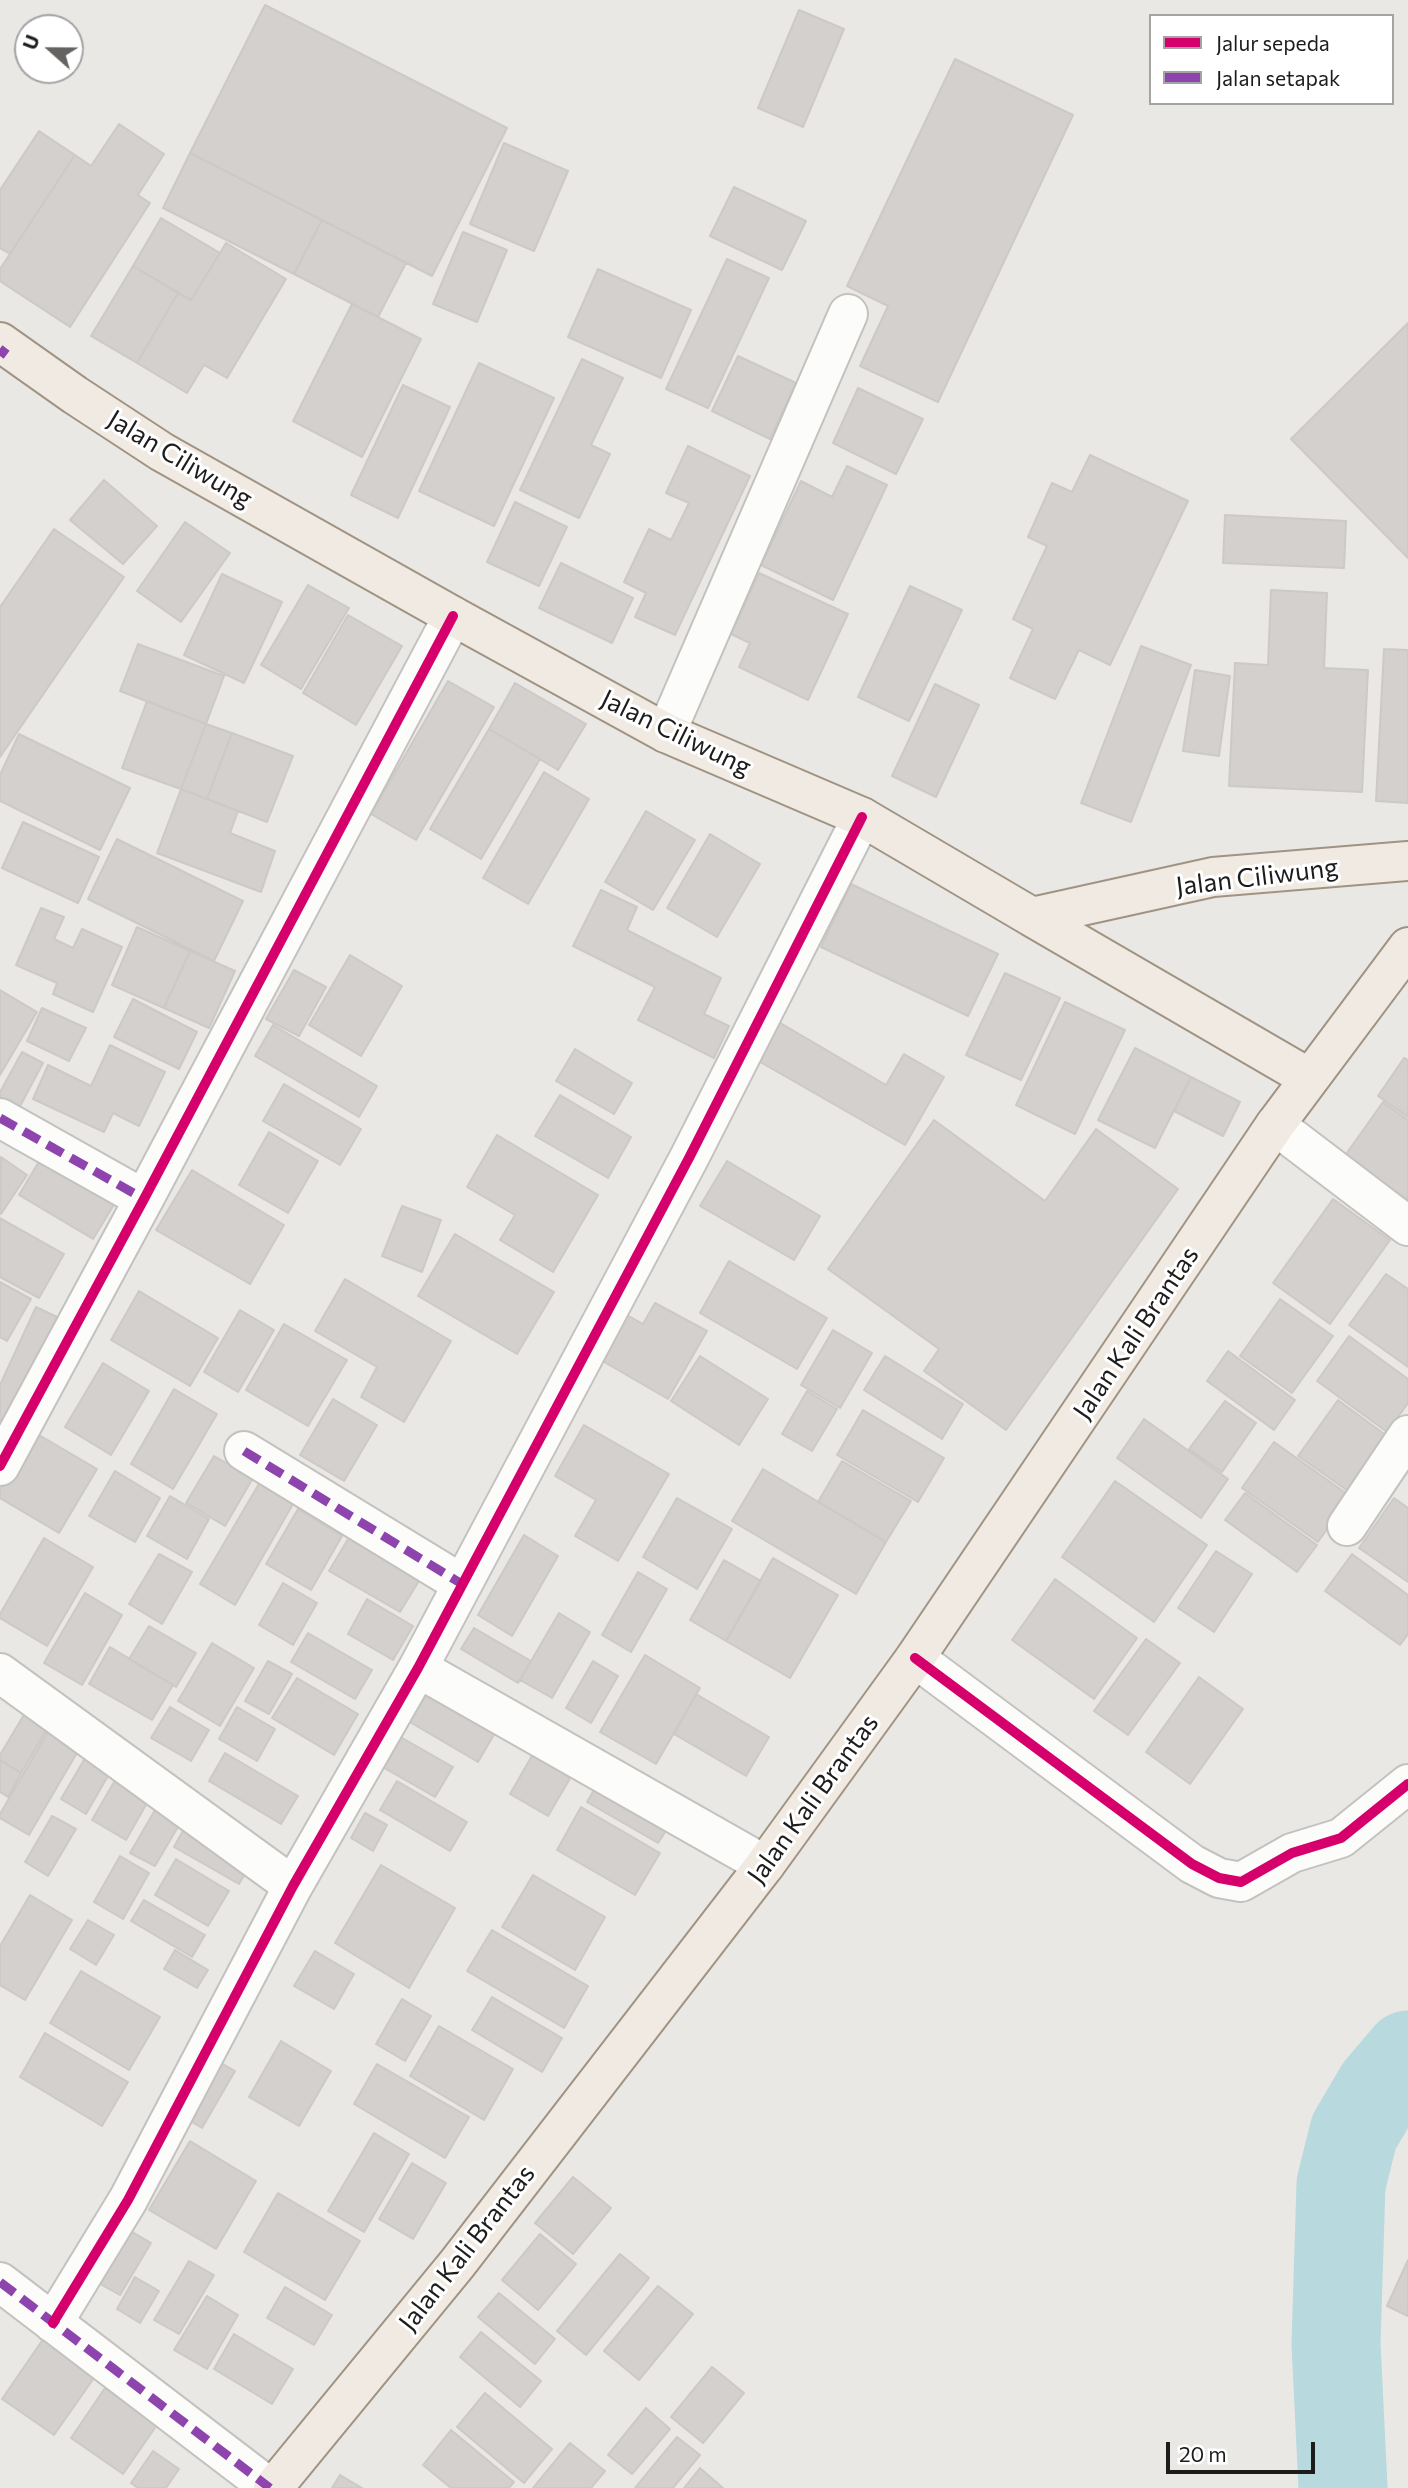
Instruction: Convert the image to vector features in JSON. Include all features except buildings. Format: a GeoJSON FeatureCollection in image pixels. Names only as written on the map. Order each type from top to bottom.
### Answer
{"type":"FeatureCollection","features":[{"type":"Feature","properties":{"kind":"main road","name":"Jalan Ciliwung"},"geometry":{"type":"LineString","coordinates":[[2,349],[162,452],[453,616],[666,733],[862,817],[1032,916],[1213,877],[1408,861]]}},
{"type":"Feature","properties":{"kind":"main road"},"geometry":{"type":"LineString","coordinates":[[1032,916],[1309,1078]]}},
{"type":"Feature","properties":{"kind":"main road","name":"Jalan Kali Brantas"},"geometry":{"type":"LineString","coordinates":[[272,2488],[457,2264],[765,1866],[915,1658],[1275,1125],[1408,947]]}},
{"type":"Feature","properties":{"kind":"street"},"geometry":{"type":"LineString","coordinates":[[666,733],[848,314]]}},
{"type":"Feature","properties":{"kind":"street"},"geometry":{"type":"LineString","coordinates":[[0,1466],[453,616]]}},
{"type":"Feature","properties":{"kind":"street"},"geometry":{"type":"LineString","coordinates":[[53,2323],[128,2200],[293,1886],[418,1668],[689,1158],[862,817]]}},
{"type":"Feature","properties":{"kind":"street"},"geometry":{"type":"LineString","coordinates":[[0,1118],[144,1199]]}},
{"type":"Feature","properties":{"kind":"street"},"geometry":{"type":"LineString","coordinates":[[1275,1125],[1408,1226]]}},
{"type":"Feature","properties":{"kind":"street"},"geometry":{"type":"LineString","coordinates":[[1348,1526],[1408,1435]]}},
{"type":"Feature","properties":{"kind":"street"},"geometry":{"type":"LineString","coordinates":[[244,1451],[462,1584]]}},
{"type":"Feature","properties":{"kind":"street"},"geometry":{"type":"LineString","coordinates":[[915,1658],[1192,1864],[1219,1878],[1241,1882],[1292,1853],[1341,1838],[1408,1784]]}},
{"type":"Feature","properties":{"kind":"street"},"geometry":{"type":"LineString","coordinates":[[418,1668],[765,1866]]}},
{"type":"Feature","properties":{"kind":"street"},"geometry":{"type":"LineString","coordinates":[[0,1673],[293,1886]]}},
{"type":"Feature","properties":{"kind":"street"},"geometry":{"type":"LineString","coordinates":[[0,2282],[272,2488]]}},
{"type":"Feature","properties":{"kind":"waterway"},"geometry":{"type":"LineString","coordinates":[[1343,2488],[1336,2344],[1341,2184],[1354,2132],[1380,2088],[1408,2055]]}},
{"type":"Feature","properties":{"kind":"marked path"},"geometry":{"type":"LineString","coordinates":[[0,356],[6,348]]}},
{"type":"Feature","properties":{"kind":"marked path"},"geometry":{"type":"LineString","coordinates":[[0,1118],[144,1199]]}},
{"type":"Feature","properties":{"kind":"marked path"},"geometry":{"type":"LineString","coordinates":[[244,1451],[462,1584]]}},
{"type":"Feature","properties":{"kind":"marked path"},"geometry":{"type":"LineString","coordinates":[[0,2282],[270,2488]]}},
{"type":"Feature","properties":{"kind":"cycle path"},"geometry":{"type":"LineString","coordinates":[[0,1466],[453,616]]}},
{"type":"Feature","properties":{"kind":"cycle path"},"geometry":{"type":"LineString","coordinates":[[53,2323],[128,2200],[293,1886],[418,1668],[689,1158],[862,817]]}},
{"type":"Feature","properties":{"kind":"cycle path"},"geometry":{"type":"LineString","coordinates":[[915,1658],[1192,1864],[1219,1878],[1241,1882],[1292,1853],[1341,1838],[1408,1784]]}}]}
